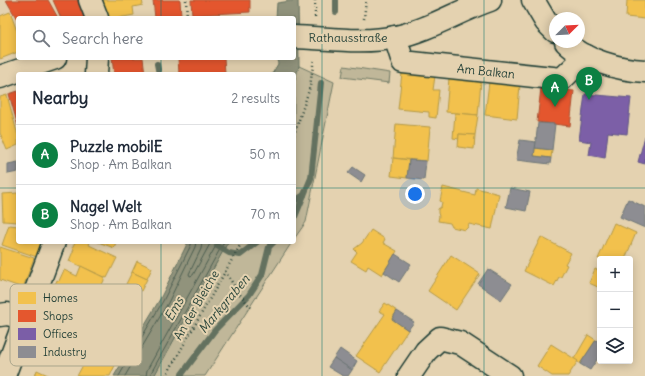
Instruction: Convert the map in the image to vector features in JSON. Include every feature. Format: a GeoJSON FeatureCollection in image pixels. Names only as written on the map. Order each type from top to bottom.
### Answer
{"type":"FeatureCollection","features":[{"type":"Feature","properties":{"kind":"street"},"geometry":{"type":"LineString","coordinates":[[90,0],[96,16]]}},
{"type":"Feature","properties":{"kind":"street","name":"Rathausstraße"},"geometry":{"type":"LineString","coordinates":[[306,37],[362,40],[395,37],[433,26],[490,0]]}},
{"type":"Feature","properties":{"kind":"street"},"geometry":{"type":"LineString","coordinates":[[533,0],[549,25]]}},
{"type":"Feature","properties":{"kind":"street","name":"Am Balkan"},"geometry":{"type":"LineString","coordinates":[[395,37],[403,62],[562,79],[586,56]]}},
{"type":"Feature","properties":{"kind":"street"},"geometry":{"type":"LineString","coordinates":[[575,48],[586,56],[613,66],[645,71]]}},
{"type":"Feature","properties":{"kind":"street"},"geometry":{"type":"LineString","coordinates":[[0,76],[49,60]]}},
{"type":"Feature","properties":{"kind":"street"},"geometry":{"type":"LineString","coordinates":[[96,72],[97,60]]}},
{"type":"Feature","properties":{"kind":"street"},"geometry":{"type":"LineString","coordinates":[[38,284],[53,244]]}},
{"type":"Feature","properties":{"kind":"street"},"geometry":{"type":"LineString","coordinates":[[0,315],[10,315]]}},
{"type":"Feature","properties":{"kind":"street"},"geometry":{"type":"LineString","coordinates":[[409,376],[426,351],[440,338],[460,343],[510,376]]}},
{"type":"Feature","properties":{"kind":"street"},"geometry":{"type":"LineString","coordinates":[[4,376],[10,359]]}},
{"type":"Feature","properties":{"kind":"path"},"geometry":{"type":"LineString","coordinates":[[186,0],[187,16]]}},
{"type":"Feature","properties":{"kind":"path"},"geometry":{"type":"LineString","coordinates":[[296,129],[310,87],[315,55],[306,37]]}},
{"type":"Feature","properties":{"kind":"path","name":"An der Bleiche"},"geometry":{"type":"LineString","coordinates":[[166,376],[241,244]]}},
{"type":"Feature","properties":{"kind":"path"},"geometry":{"type":"LineString","coordinates":[[225,271],[238,292],[252,309]]}},
{"type":"Feature","properties":{"kind":"shaded area"},"geometry":{"type":"Polygon","coordinates":[[[299,66],[334,82],[306,222],[296,236],[296,76],[299,66]]]}},
{"type":"Feature","properties":{"kind":"shaded area"},"geometry":{"type":"Polygon","coordinates":[[[344,66],[390,73],[389,83],[342,77],[344,66]]]}},
{"type":"Feature","properties":{"kind":"shaded area"},"geometry":{"type":"Polygon","coordinates":[[[227,244],[291,244],[205,376],[154,376],[227,244]]]}},
{"type":"Feature","properties":{"kind":"water"},"geometry":{"type":"Polygon","coordinates":[[[298,0],[299,66],[296,76],[296,72],[273,72],[278,64],[277,60],[296,60],[296,16],[276,16],[277,3],[298,0]]]}},
{"type":"Feature","properties":{"kind":"water","name":"Ems"},"geometry":{"type":"Polygon","coordinates":[[[187,244],[227,244],[154,376],[114,376],[120,366],[142,366],[142,329],[160,299],[187,244]]]}},
{"type":"Feature","properties":{"kind":"building: Homes"},"geometry":{"type":"Polygon","coordinates":[[[103,0],[142,0],[143,5],[133,7],[134,15],[105,16],[103,0]]]}},
{"type":"Feature","properties":{"kind":"building: Homes"},"geometry":{"type":"Polygon","coordinates":[[[627,0],[645,0],[645,19],[626,17],[627,0]]]}},
{"type":"Feature","properties":{"kind":"building: Homes"},"geometry":{"type":"Polygon","coordinates":[[[10,12],[16,28],[16,53],[0,59],[0,16],[10,12]]]}},
{"type":"Feature","properties":{"kind":"building: Homes"},"geometry":{"type":"Polygon","coordinates":[[[402,73],[435,76],[433,90],[439,90],[436,118],[429,117],[429,112],[398,109],[402,73]]]}},
{"type":"Feature","properties":{"kind":"building: Homes"},"geometry":{"type":"Polygon","coordinates":[[[449,78],[481,81],[478,115],[446,112],[449,78]]]}},
{"type":"Feature","properties":{"kind":"building: Homes"},"geometry":{"type":"Polygon","coordinates":[[[489,82],[520,85],[517,119],[485,115],[489,82]]]}},
{"type":"Feature","properties":{"kind":"building: Homes"},"geometry":{"type":"Polygon","coordinates":[[[7,95],[16,129],[16,146],[7,150],[0,133],[0,97],[7,95]]]}},
{"type":"Feature","properties":{"kind":"building: Homes"},"geometry":{"type":"Polygon","coordinates":[[[455,113],[478,115],[475,135],[459,134],[459,139],[453,138],[455,113]]]}},
{"type":"Feature","properties":{"kind":"building: Homes"},"geometry":{"type":"Polygon","coordinates":[[[396,124],[430,127],[427,161],[393,158],[396,124]]]}},
{"type":"Feature","properties":{"kind":"building: Homes"},"geometry":{"type":"Polygon","coordinates":[[[459,134],[475,135],[474,149],[458,147],[459,134]]]}},
{"type":"Feature","properties":{"kind":"building: Homes"},"geometry":{"type":"Polygon","coordinates":[[[535,148],[552,150],[551,158],[534,156],[535,148]]]}},
{"type":"Feature","properties":{"kind":"building: Homes"},"geometry":{"type":"Polygon","coordinates":[[[393,158],[409,160],[407,178],[391,176],[393,158]]]}},
{"type":"Feature","properties":{"kind":"building: Homes"},"geometry":{"type":"Polygon","coordinates":[[[443,187],[475,195],[476,188],[499,194],[492,229],[469,224],[465,230],[452,227],[450,223],[438,221],[438,209],[441,207],[442,202],[440,201],[443,187]]]}},
{"type":"Feature","properties":{"kind":"building: Homes"},"geometry":{"type":"Polygon","coordinates":[[[16,193],[16,222],[3,221],[2,194],[16,193]]]}},
{"type":"Feature","properties":{"kind":"building: Homes"},"geometry":{"type":"Polygon","coordinates":[[[614,223],[636,233],[626,256],[599,256],[614,223]]]}},
{"type":"Feature","properties":{"kind":"building: Homes"},"geometry":{"type":"Polygon","coordinates":[[[9,225],[16,226],[16,244],[40,244],[37,257],[2,245],[9,225]]]}},
{"type":"Feature","properties":{"kind":"building: Homes"},"geometry":{"type":"Polygon","coordinates":[[[371,230],[385,239],[383,243],[397,251],[382,275],[368,266],[366,270],[351,261],[357,252],[354,249],[362,243],[371,230]]]}},
{"type":"Feature","properties":{"kind":"building: Homes"},"geometry":{"type":"Polygon","coordinates":[[[541,237],[571,253],[565,264],[567,265],[561,277],[559,277],[554,286],[524,271],[541,237]]]}},
{"type":"Feature","properties":{"kind":"building: Homes"},"geometry":{"type":"Polygon","coordinates":[[[74,244],[90,244],[117,258],[107,278],[69,261],[74,249],[72,248],[74,244]]]}},
{"type":"Feature","properties":{"kind":"building: Homes"},"geometry":{"type":"Polygon","coordinates":[[[103,244],[115,244],[114,248],[103,244]]]}},
{"type":"Feature","properties":{"kind":"building: Homes"},"geometry":{"type":"Polygon","coordinates":[[[0,247],[34,258],[24,284],[12,284],[0,280],[0,247]]]}},
{"type":"Feature","properties":{"kind":"building: Homes"},"geometry":{"type":"Polygon","coordinates":[[[451,255],[480,274],[456,310],[428,291],[451,255]]]}},
{"type":"Feature","properties":{"kind":"building: Homes"},"geometry":{"type":"Polygon","coordinates":[[[137,261],[152,268],[147,279],[132,272],[137,261]]]}},
{"type":"Feature","properties":{"kind":"building: Homes"},"geometry":{"type":"Polygon","coordinates":[[[81,266],[105,278],[102,284],[55,284],[57,280],[59,281],[64,270],[77,276],[81,266]]]}},
{"type":"Feature","properties":{"kind":"building: Homes"},"geometry":{"type":"Polygon","coordinates":[[[595,269],[597,270],[597,287],[589,283],[595,269]]]}},
{"type":"Feature","properties":{"kind":"building: Homes"},"geometry":{"type":"Polygon","coordinates":[[[132,272],[147,279],[142,289],[142,284],[126,284],[132,272]]]}},
{"type":"Feature","properties":{"kind":"building: Homes"},"geometry":{"type":"Polygon","coordinates":[[[385,303],[397,311],[392,319],[408,330],[380,372],[356,356],[385,314],[379,311],[385,303]]]}},
{"type":"Feature","properties":{"kind":"building: Homes"},"geometry":{"type":"Polygon","coordinates":[[[588,335],[596,340],[580,364],[574,359],[588,335]]]}},
{"type":"Feature","properties":{"kind":"building: Homes"},"geometry":{"type":"Polygon","coordinates":[[[551,344],[578,361],[568,376],[552,376],[537,366],[551,344]]]}},
{"type":"Feature","properties":{"kind":"building: Homes"},"geometry":{"type":"Polygon","coordinates":[[[82,366],[115,366],[110,376],[77,376],[82,366]]]}},
{"type":"Feature","properties":{"kind":"building: Homes"},"geometry":{"type":"Polygon","coordinates":[[[37,370],[50,376],[35,376],[37,370]]]}},
{"type":"Feature","properties":{"kind":"building: Shops"},"geometry":{"type":"Polygon","coordinates":[[[6,0],[48,0],[57,16],[16,16],[16,18],[6,0]]]}},
{"type":"Feature","properties":{"kind":"building: Shops"},"geometry":{"type":"Polygon","coordinates":[[[53,0],[85,0],[91,16],[60,16],[53,0]]]}},
{"type":"Feature","properties":{"kind":"building: Shops"},"geometry":{"type":"Polygon","coordinates":[[[153,0],[180,0],[181,16],[155,16],[153,0]]]}},
{"type":"Feature","properties":{"kind":"building: Shops"},"geometry":{"type":"Polygon","coordinates":[[[191,0],[250,0],[250,12],[192,15],[191,0]]]}},
{"type":"Feature","properties":{"kind":"building: Shops"},"geometry":{"type":"Polygon","coordinates":[[[112,60],[143,60],[145,72],[114,72],[112,60]]]}},
{"type":"Feature","properties":{"kind":"building: Shops"},"geometry":{"type":"Polygon","coordinates":[[[178,60],[224,60],[225,72],[179,72],[178,60]]]}},
{"type":"Feature","properties":{"kind":"building: Shops"},"geometry":{"type":"Polygon","coordinates":[[[541,88],[574,91],[570,126],[537,122],[541,88]]]}},
{"type":"Feature","properties":{"kind":"building: Shops"},"geometry":{"type":"Polygon","coordinates":[[[16,92],[16,119],[9,94],[16,92]]]}},
{"type":"Feature","properties":{"kind":"building: Offices"},"geometry":{"type":"Polygon","coordinates":[[[585,94],[631,98],[627,134],[608,132],[605,158],[589,155],[591,142],[579,140],[585,94]]]}},
{"type":"Feature","properties":{"kind":"building: Offices"},"geometry":{"type":"Polygon","coordinates":[[[645,136],[645,164],[638,162],[645,136]]]}},
{"type":"Feature","properties":{"kind":"building: Industry"},"geometry":{"type":"Polygon","coordinates":[[[538,123],[555,124],[552,150],[535,148],[538,123]]]}},
{"type":"Feature","properties":{"kind":"building: Industry"},"geometry":{"type":"Polygon","coordinates":[[[520,140],[536,142],[534,156],[551,158],[550,164],[516,160],[520,140]]]}},
{"type":"Feature","properties":{"kind":"building: Industry"},"geometry":{"type":"Polygon","coordinates":[[[409,160],[426,161],[424,180],[407,178],[409,160]]]}},
{"type":"Feature","properties":{"kind":"building: Industry"},"geometry":{"type":"Polygon","coordinates":[[[16,162],[16,172],[8,174],[8,164],[16,162]]]}},
{"type":"Feature","properties":{"kind":"building: Industry"},"geometry":{"type":"Polygon","coordinates":[[[353,167],[365,175],[361,182],[348,173],[353,167]]]}},
{"type":"Feature","properties":{"kind":"building: Industry"},"geometry":{"type":"Polygon","coordinates":[[[510,188],[530,192],[526,211],[506,207],[510,188]]]}},
{"type":"Feature","properties":{"kind":"building: Industry"},"geometry":{"type":"Polygon","coordinates":[[[628,199],[645,207],[645,228],[620,217],[628,199]]]}},
{"type":"Feature","properties":{"kind":"building: Industry"},"geometry":{"type":"Polygon","coordinates":[[[395,254],[411,264],[399,282],[384,272],[395,254]]]}},
{"type":"Feature","properties":{"kind":"building: Industry"},"geometry":{"type":"Polygon","coordinates":[[[488,269],[512,284],[501,300],[478,284],[488,269]]]}},
{"type":"Feature","properties":{"kind":"building: Industry"},"geometry":{"type":"Polygon","coordinates":[[[397,311],[414,322],[408,330],[392,319],[397,311]]]}},
{"type":"Feature","properties":{"kind":"building: Industry"},"geometry":{"type":"Polygon","coordinates":[[[596,340],[597,360],[590,370],[580,364],[596,340]]]}},
{"type":"Feature","properties":{"kind":"building: Industry"},"geometry":{"type":"Polygon","coordinates":[[[340,349],[357,361],[352,370],[334,358],[340,349]]]}},
{"type":"Feature","properties":{"kind":"building: Industry"},"geometry":{"type":"Polygon","coordinates":[[[334,358],[352,370],[348,376],[343,376],[328,367],[334,358]]]}},
{"type":"Feature","properties":{"kind":"waterway","name":"Markgraben"},"geometry":{"type":"LineString","coordinates":[[336,0],[336,12]]}},
{"type":"Feature","properties":{"kind":"waterway"},"geometry":{"type":"LineString","coordinates":[[157,64],[159,72]]}},
{"type":"Feature","properties":{"kind":"waterway","name":"Markgraben"},"geometry":{"type":"LineString","coordinates":[[296,214],[311,178],[321,83]]}},
{"type":"Feature","properties":{"kind":"waterway","name":"Markgraben"},"geometry":{"type":"LineString","coordinates":[[296,200],[304,195]]}},
{"type":"Feature","properties":{"kind":"waterway"},"geometry":{"type":"LineString","coordinates":[[217,246],[229,253],[240,255],[254,244]]}},
{"type":"Feature","properties":{"kind":"waterway","name":"Markgraben"},"geometry":{"type":"LineString","coordinates":[[182,376],[215,330],[249,295],[262,275],[269,247],[272,244]]}},
{"type":"Feature","properties":{"kind":"place","name":"Nagel Welt"},"geometry":{"type":"Point","coordinates":[589,100]}},
{"type":"Feature","properties":{"kind":"place","name":"Puzzle mobilE"},"geometry":{"type":"Point","coordinates":[555,107]}}]}
